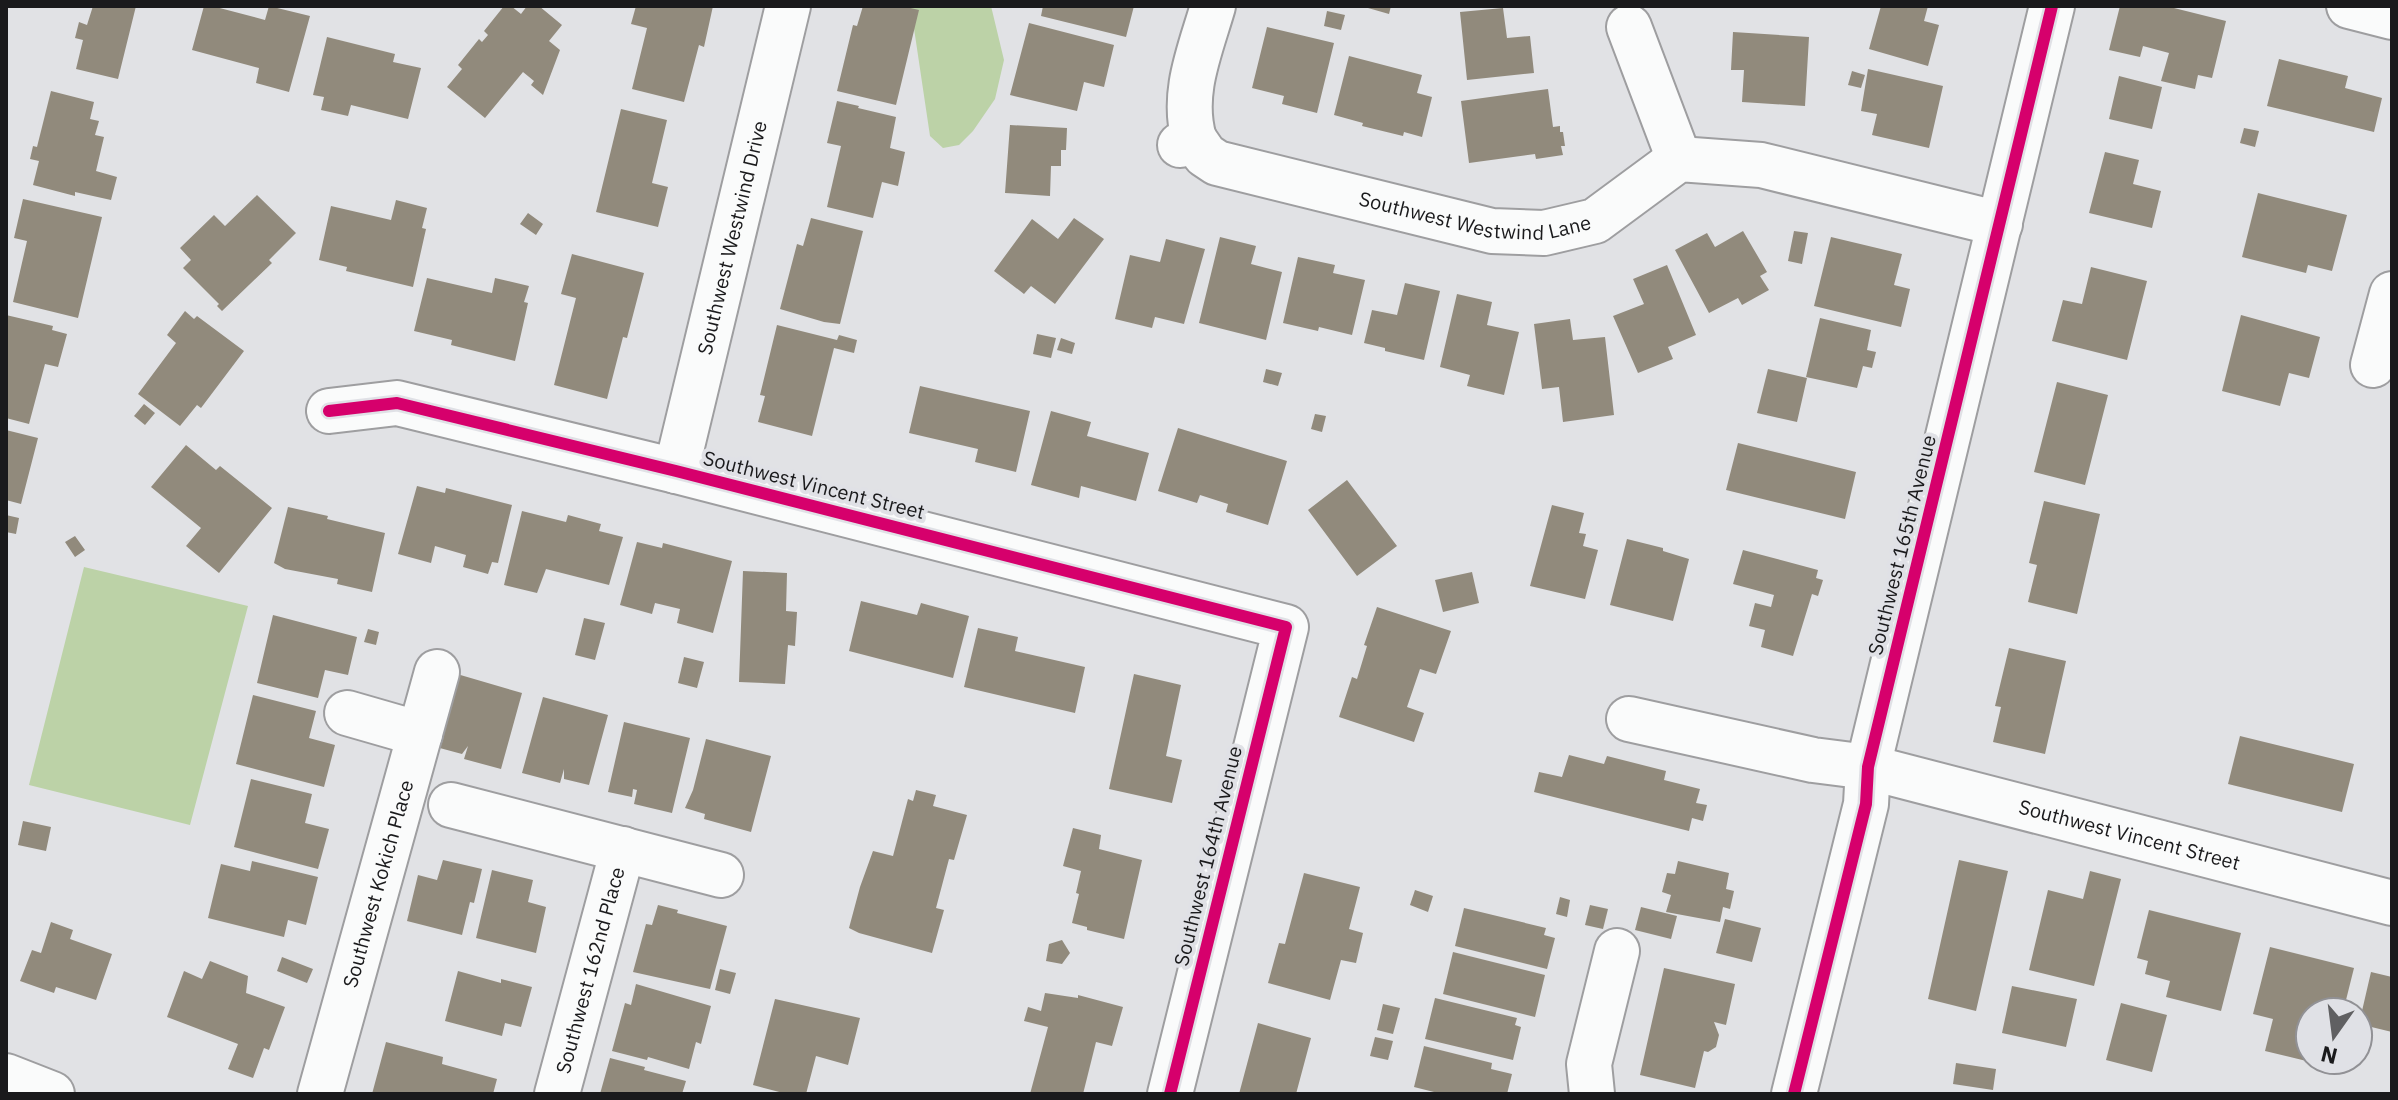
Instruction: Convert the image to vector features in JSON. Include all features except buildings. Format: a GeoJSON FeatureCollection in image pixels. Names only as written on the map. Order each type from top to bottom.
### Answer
{"type":"FeatureCollection","features":[{"type":"Feature","properties":{"kind":"street","name":"Southwest Westwind Drive"},"geometry":{"type":"LineString","coordinates":[[676,471],[788,6]]}},
{"type":"Feature","properties":{"kind":"street","name":"Southwest Westwind Lane"},"geometry":{"type":"LineString","coordinates":[[1213,6],[1190,88],[1187,142],[1217,163],[1492,231],[1544,233],[1595,221],[1679,159]]}},
{"type":"Feature","properties":{"kind":"street","name":"Southwest 165th Avenue"},"geometry":{"type":"LineString","coordinates":[[1794,1094],[1866,804],[1868,767],[2052,6]]}},
{"type":"Feature","properties":{"kind":"street"},"geometry":{"type":"LineString","coordinates":[[2349,6],[2392,17]]}},
{"type":"Feature","properties":{"kind":"street"},"geometry":{"type":"LineString","coordinates":[[1629,27],[1679,159],[1761,165],[2000,224]]}},
{"type":"Feature","properties":{"kind":"street"},"geometry":{"type":"LineString","coordinates":[[2373,365],[2392,294]]}},
{"type":"Feature","properties":{"kind":"street","name":"Southwest Vincent Street"},"geometry":{"type":"LineString","coordinates":[[329,411],[397,403],[1286,627]]}},
{"type":"Feature","properties":{"kind":"street","name":"Southwest 164th Avenue"},"geometry":{"type":"LineString","coordinates":[[1170,1094],[1286,627]]}},
{"type":"Feature","properties":{"kind":"street","name":"Southwest Kokich Place"},"geometry":{"type":"LineString","coordinates":[[320,1094],[437,672]]}},
{"type":"Feature","properties":{"kind":"street"},"geometry":{"type":"LineString","coordinates":[[347,713],[420,734]]}},
{"type":"Feature","properties":{"kind":"street","name":"Southwest Vincent Street"},"geometry":{"type":"LineString","coordinates":[[1629,719],[1813,760],[1868,767],[2392,903]]}},
{"type":"Feature","properties":{"kind":"street","name":"Southwest 162nd Place"},"geometry":{"type":"LineString","coordinates":[[451,805],[721,875]]}},
{"type":"Feature","properties":{"kind":"street","name":"Southwest 162nd Place"},"geometry":{"type":"LineString","coordinates":[[557,1094],[623,849]]}},
{"type":"Feature","properties":{"kind":"street"},"geometry":{"type":"LineString","coordinates":[[1592,1094],[1589,1064],[1617,951]]}},
{"type":"Feature","properties":{"kind":"street"},"geometry":{"type":"LineString","coordinates":[[6,1076],[52,1094]]}},
{"type":"Feature","properties":{"kind":"green space"},"geometry":{"type":"Polygon","coordinates":[[[890,6],[991,6],[1004,60],[995,99],[959,145],[943,148],[930,136],[912,15],[890,6]]]}},
{"type":"Feature","properties":{"kind":"green space"},"geometry":{"type":"Polygon","coordinates":[[[84,567],[248,606],[190,825],[29,785],[84,567]]]}},
{"type":"Feature","properties":{"kind":"cycle path"},"geometry":{"type":"LineString","coordinates":[[1794,1094],[1866,804],[1868,767],[2052,6]]}},
{"type":"Feature","properties":{"kind":"cycle path"},"geometry":{"type":"LineString","coordinates":[[329,411],[397,403],[1286,627],[1170,1094]]}}]}
